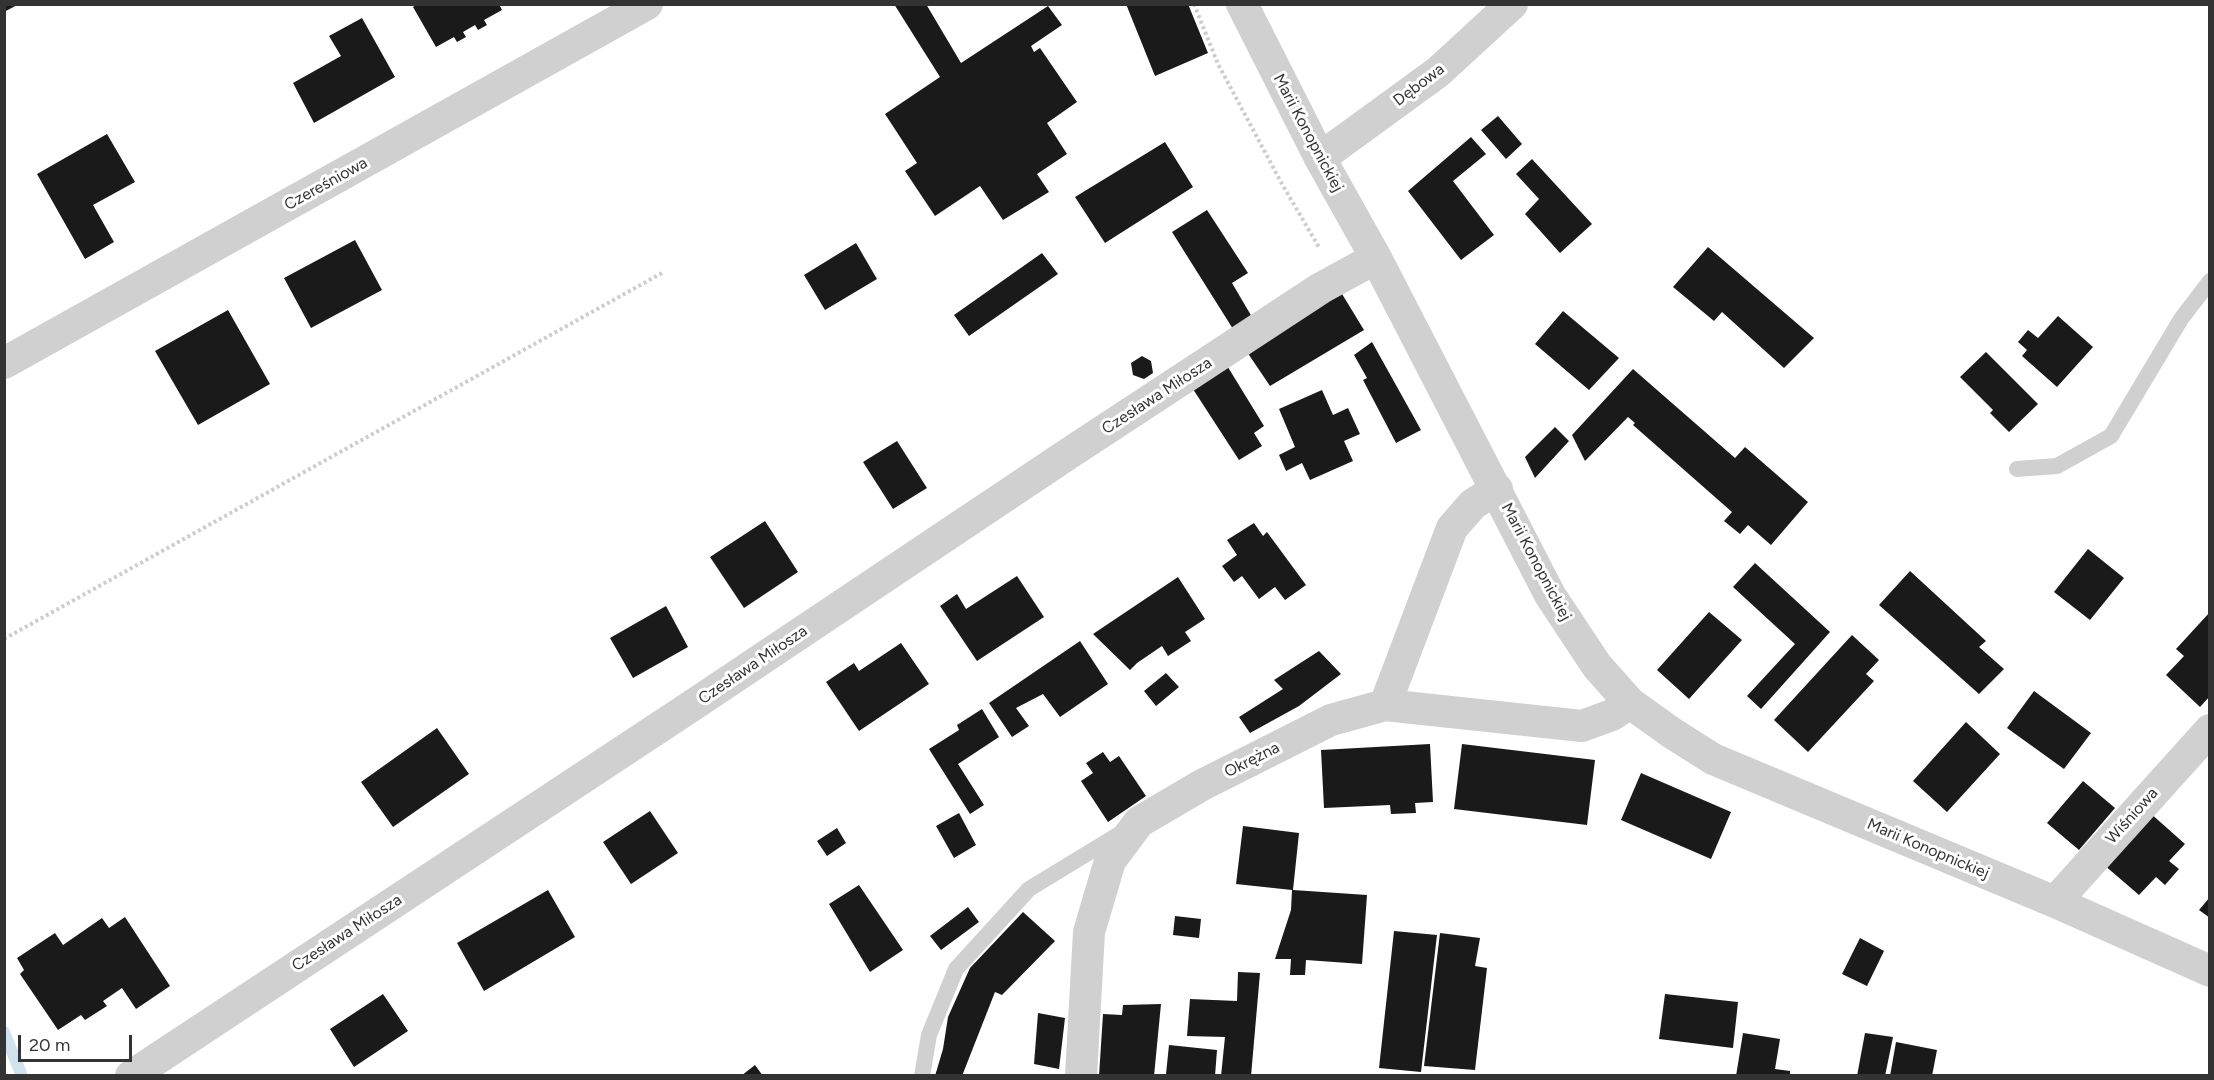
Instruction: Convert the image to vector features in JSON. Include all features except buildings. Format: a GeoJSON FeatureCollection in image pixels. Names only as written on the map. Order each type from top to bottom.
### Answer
{"type":"FeatureCollection","features":[{"type":"Feature","properties":{"kind":"street","name":"Czereśniowa"},"geometry":{"type":"LineString","coordinates":[[4,363],[647,4]]}},
{"type":"Feature","properties":{"kind":"street","name":"Marii Konopnickiej"},"geometry":{"type":"LineString","coordinates":[[1242,4],[1320,158],[1376,258],[1550,595],[1597,666],[1630,703],[1713,759],[2055,902],[2210,971]]}},
{"type":"Feature","properties":{"kind":"street","name":"Dębowa"},"geometry":{"type":"LineString","coordinates":[[1320,158],[1438,72],[1512,4]]}},
{"type":"Feature","properties":{"kind":"street","name":"Czesława Miłosza"},"geometry":{"type":"LineString","coordinates":[[131,1076],[1068,454],[1338,278],[1376,258]]}},
{"type":"Feature","properties":{"kind":"street"},"geometry":{"type":"LineString","coordinates":[[1385,705],[1452,528],[1473,504],[1497,489]]}},
{"type":"Feature","properties":{"kind":"street","name":"Okrężna"},"geometry":{"type":"LineString","coordinates":[[1081,1076],[1089,932],[1110,861],[1139,822],[1202,785],[1331,720],[1385,705],[1581,726],[1612,715],[1630,703]]}},
{"type":"Feature","properties":{"kind":"street","name":"Wiśniowa"},"geometry":{"type":"LineString","coordinates":[[2055,902],[2210,730]]}},
{"type":"Feature","properties":{"kind":"lane"},"geometry":{"type":"LineString","coordinates":[[2017,469],[2057,466],[2111,436],[2181,319],[2210,281]]}},
{"type":"Feature","properties":{"kind":"lane"},"geometry":{"type":"LineString","coordinates":[[922,1076],[929,1035],[956,969],[1029,889],[1139,822]]}},
{"type":"Feature","properties":{"kind":"path"},"geometry":{"type":"LineString","coordinates":[[1194,4],[1218,64],[1282,184],[1338,278]]}},
{"type":"Feature","properties":{"kind":"path"},"geometry":{"type":"LineString","coordinates":[[4,639],[662,273]]}},
{"type":"Feature","properties":{"kind":"waterway"},"geometry":{"type":"LineString","coordinates":[[4,1032],[22,1076]]}}]}
